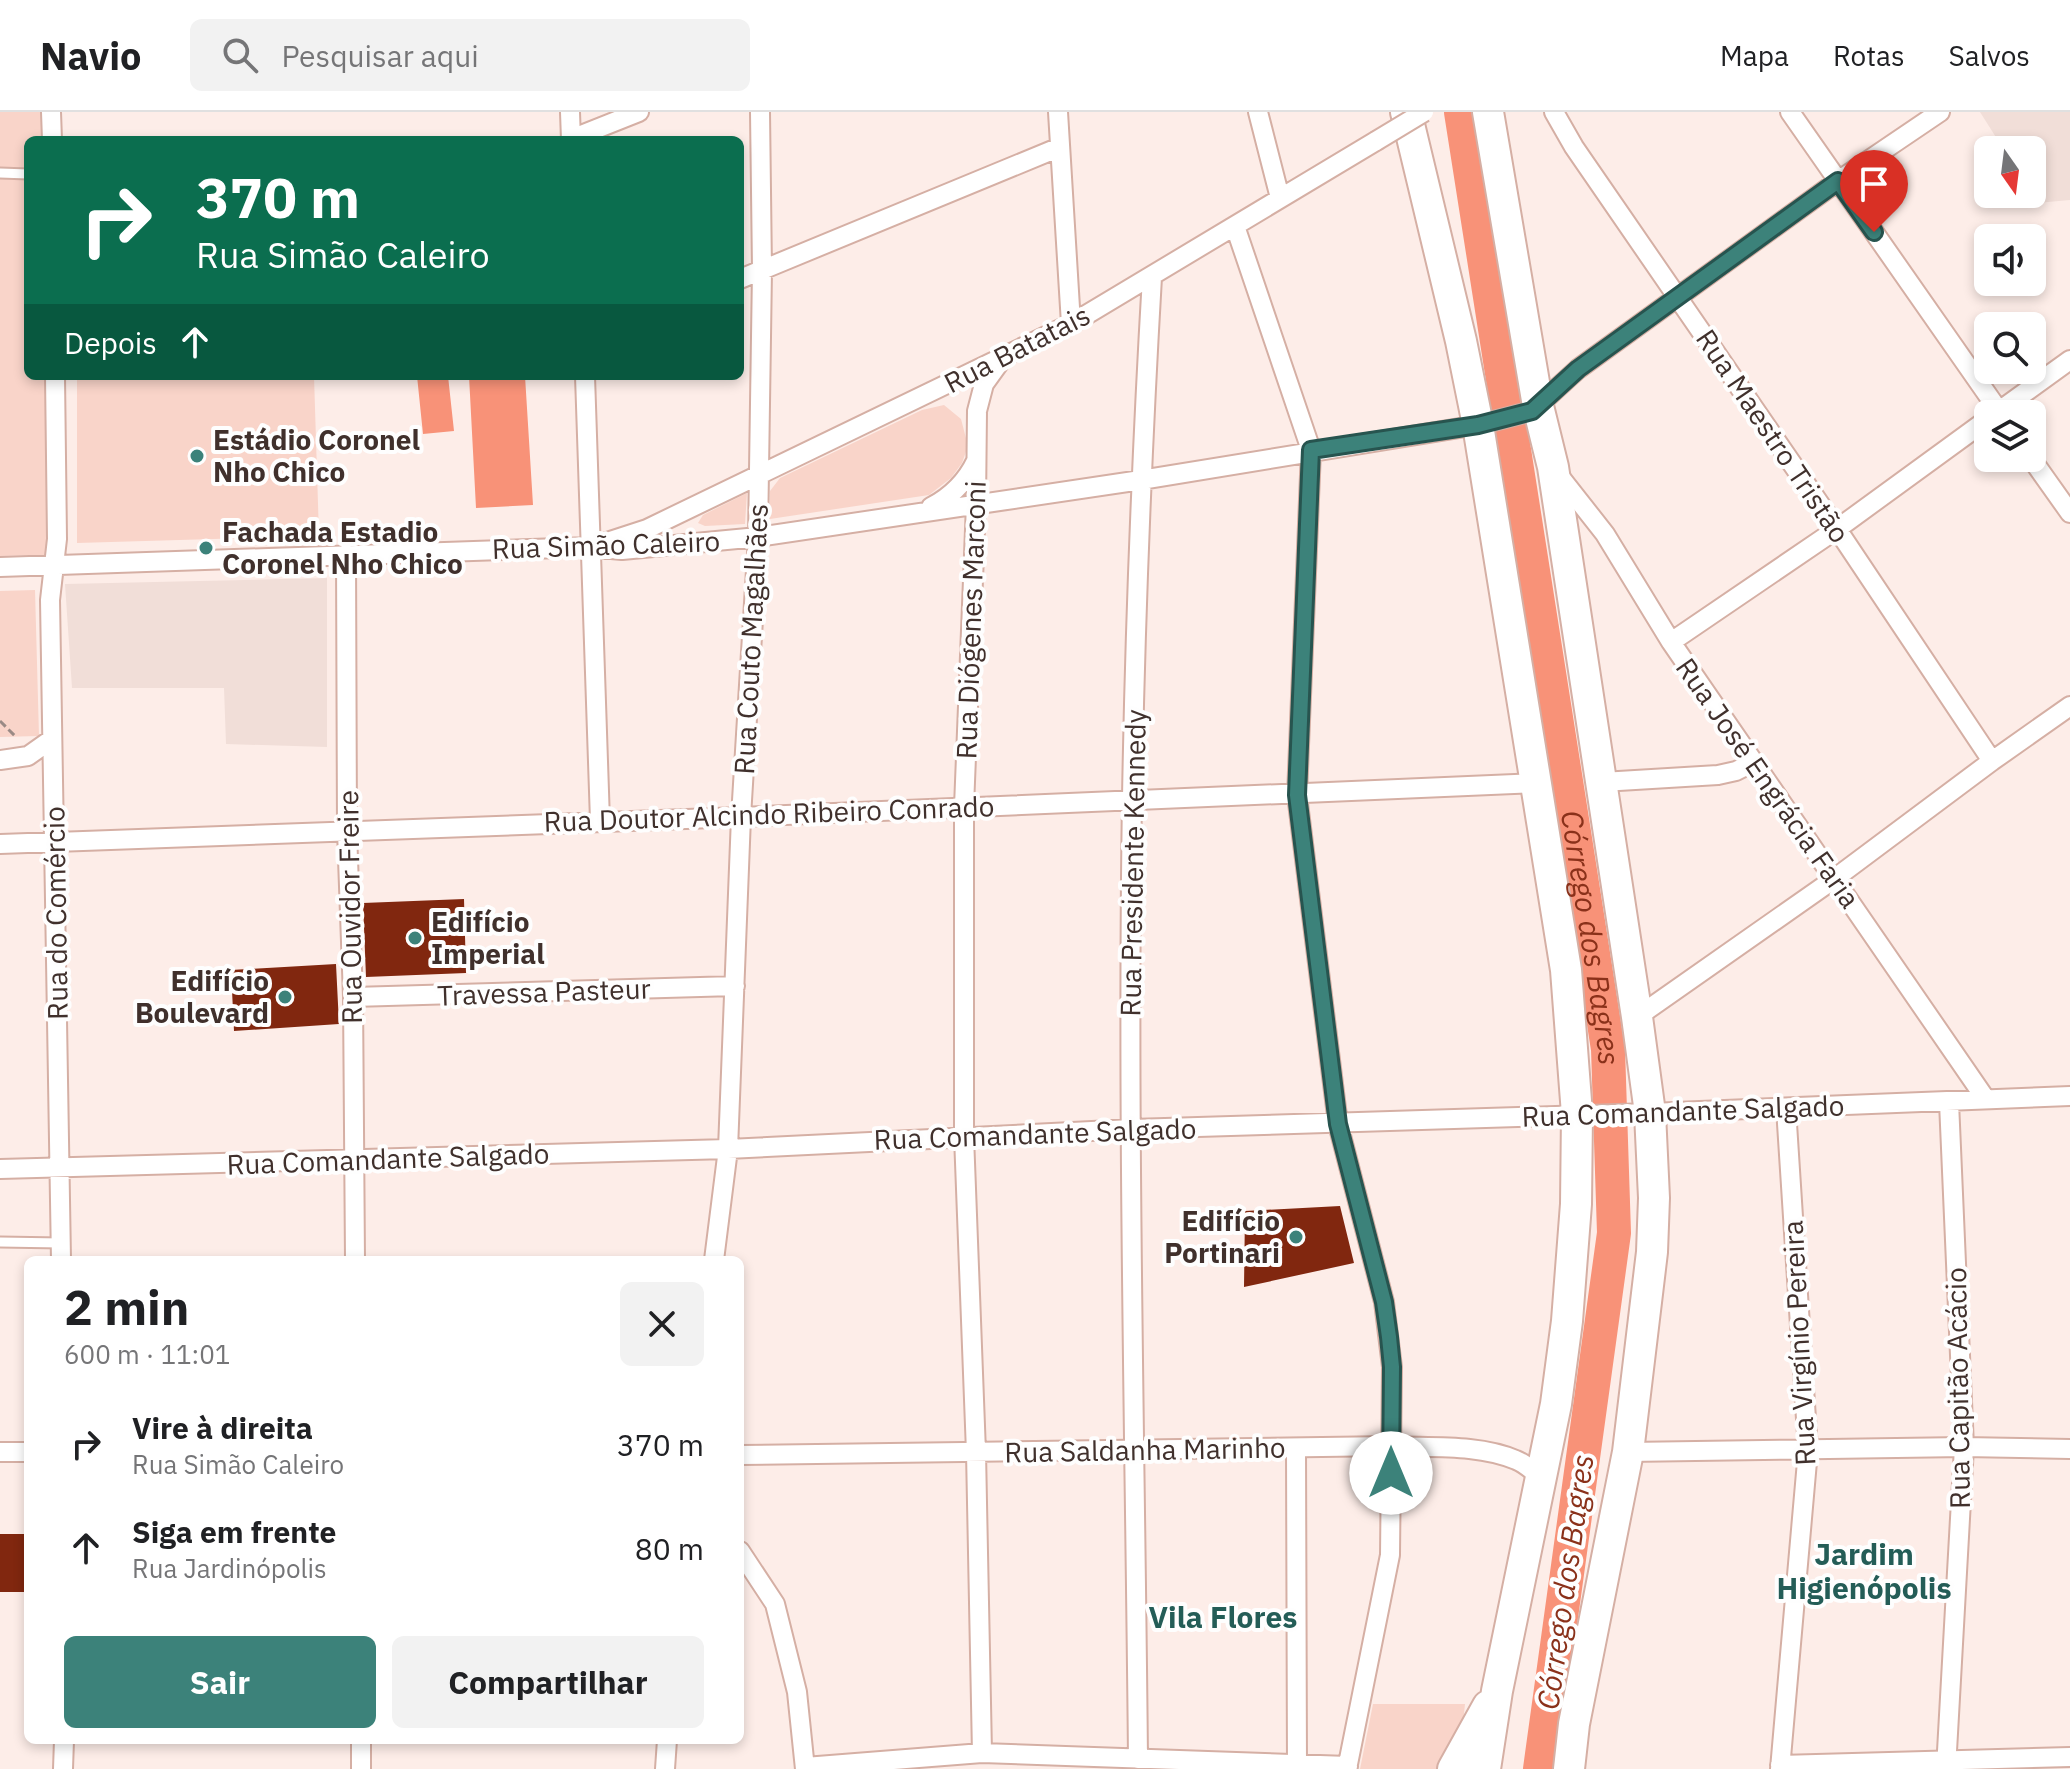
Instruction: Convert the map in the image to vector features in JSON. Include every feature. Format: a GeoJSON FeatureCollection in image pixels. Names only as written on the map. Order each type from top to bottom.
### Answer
{"type":"FeatureCollection","features":[{"type":"Feature","properties":{"kind":"main road"},"geometry":{"type":"LineString","coordinates":[[1406,112],[1483,424],[1566,970],[1584,1114],[1567,1321],[1556,1404],[1497,1691],[1485,1769]]}},
{"type":"Feature","properties":{"kind":"main road"},"geometry":{"type":"LineString","coordinates":[[1488,112],[1531,411],[1553,467],[1602,782],[1637,1017],[1640,1114],[1654,1198],[1652,1252],[1628,1452],[1574,1724],[1569,1769]]}},
{"type":"Feature","properties":{"kind":"main road"},"geometry":{"type":"LineString","coordinates":[[1453,1769],[1497,1691]]}},
{"type":"Feature","properties":{"kind":"street"},"geometry":{"type":"LineString","coordinates":[[51,112],[52,136]]}},
{"type":"Feature","properties":{"kind":"street"},"geometry":{"type":"LineString","coordinates":[[570,112],[571,136]]}},
{"type":"Feature","properties":{"kind":"street"},"geometry":{"type":"LineString","coordinates":[[579,136],[639,112]]}},
{"type":"Feature","properties":{"kind":"street","name":"Rua Couto Magalhães"},"geometry":{"type":"LineString","coordinates":[[715,1256],[728,1149],[741,817],[758,537],[762,270],[760,112]]}},
{"type":"Feature","properties":{"kind":"street"},"geometry":{"type":"LineString","coordinates":[[1058,112],[1071,324]]}},
{"type":"Feature","properties":{"kind":"street"},"geometry":{"type":"LineString","coordinates":[[1258,112],[1280,198]]}},
{"type":"Feature","properties":{"kind":"street","name":"Rua Batatais"},"geometry":{"type":"LineString","coordinates":[[590,547],[647,529],[1071,324],[1424,112]]}},
{"type":"Feature","properties":{"kind":"street","name":"Rua Maestro Tristão"},"geometry":{"type":"LineString","coordinates":[[1554,112],[1574,147],[1837,529],[1992,761]]}},
{"type":"Feature","properties":{"kind":"street"},"geometry":{"type":"LineString","coordinates":[[1790,112],[1986,400]]}},
{"type":"Feature","properties":{"kind":"street"},"geometry":{"type":"LineString","coordinates":[[1531,411],[1578,369],[1838,181],[1940,112]]}},
{"type":"Feature","properties":{"kind":"street"},"geometry":{"type":"LineString","coordinates":[[744,277],[1060,147]]}},
{"type":"Feature","properties":{"kind":"street"},"geometry":{"type":"LineString","coordinates":[[744,1557],[775,1604],[797,1692],[805,1768],[982,1753],[1347,1768],[1390,1555],[1392,1367],[1384,1302],[1338,1124],[1297,795],[1311,450],[1235,226]]}},
{"type":"Feature","properties":{"kind":"street","name":"Rua Presidente Kennedy"},"geometry":{"type":"LineString","coordinates":[[1138,1759],[1132,800],[1141,480],[1152,277]]}},
{"type":"Feature","properties":{"kind":"street","name":"Rua Diógenes Marconi"},"geometry":{"type":"LineString","coordinates":[[982,1753],[976,1452],[964,1136],[964,807],[977,411],[984,384],[1002,359]]}},
{"type":"Feature","properties":{"kind":"street"},"geometry":{"type":"LineString","coordinates":[[2016,400],[2070,360]]}},
{"type":"Feature","properties":{"kind":"street","name":"Rua do Comércio"},"geometry":{"type":"LineString","coordinates":[[55,380],[57,539],[50,600],[61,1251]]}},
{"type":"Feature","properties":{"kind":"street"},"geometry":{"type":"LineString","coordinates":[[585,380],[600,821]]}},
{"type":"Feature","properties":{"kind":"street"},"geometry":{"type":"LineString","coordinates":[[946,385],[963,392],[977,411]]}},
{"type":"Feature","properties":{"kind":"street","name":"Rua Simão Caleiro"},"geometry":{"type":"LineString","coordinates":[[0,567],[590,547],[622,550],[758,537],[1141,480],[1483,424],[1531,411]]}},
{"type":"Feature","properties":{"kind":"street"},"geometry":{"type":"LineString","coordinates":[[1671,642],[1974,431]]}},
{"type":"Feature","properties":{"kind":"street","name":"Rua José Engrácia Faria"},"geometry":{"type":"LineString","coordinates":[[1553,467],[1605,534],[1671,642],[1985,1098]]}},
{"type":"Feature","properties":{"kind":"street"},"geometry":{"type":"LineString","coordinates":[[976,469],[990,494],[1008,499]]}},
{"type":"Feature","properties":{"kind":"street","name":"Rua Simão Caleiro"},"geometry":{"type":"LineString","coordinates":[[921,512],[942,502],[976,469]]}},
{"type":"Feature","properties":{"kind":"street"},"geometry":{"type":"LineString","coordinates":[[2041,472],[2070,513]]}},
{"type":"Feature","properties":{"kind":"street","name":"Rua Ouvidor Freire"},"geometry":{"type":"LineString","coordinates":[[346,554],[347,831],[353,997],[355,1256]]}},
{"type":"Feature","properties":{"kind":"street"},"geometry":{"type":"LineString","coordinates":[[1637,1017],[1834,879],[2070,706]]}},
{"type":"Feature","properties":{"kind":"street"},"geometry":{"type":"LineString","coordinates":[[0,760],[28,756],[52,739]]}},
{"type":"Feature","properties":{"kind":"street"},"geometry":{"type":"LineString","coordinates":[[1602,782],[1718,775],[1754,762]]}},
{"type":"Feature","properties":{"kind":"street","name":"Rua Doutor Alcindo Ribeiro Conrado"},"geometry":{"type":"LineString","coordinates":[[0,844],[1297,795],[1537,783]]}},
{"type":"Feature","properties":{"kind":"street","name":"Travessa Pasteur"},"geometry":{"type":"LineString","coordinates":[[353,997],[735,986]]}},
{"type":"Feature","properties":{"kind":"street","name":"Rua Comandante Salgado"},"geometry":{"type":"LineString","coordinates":[[0,1169],[728,1149],[1132,1129],[1640,1114],[2070,1096]]}},
{"type":"Feature","properties":{"kind":"street","name":"Rua Capitão Acácio"},"geometry":{"type":"LineString","coordinates":[[1947,1766],[1964,1447],[1949,1102]]}},
{"type":"Feature","properties":{"kind":"street","name":"Rua Virgínio Pereira"},"geometry":{"type":"LineString","coordinates":[[1780,1767],[1808,1450],[1786,1108]]}},
{"type":"Feature","properties":{"kind":"street","name":"Rua Saldanha Marinho"},"geometry":{"type":"LineString","coordinates":[[744,1455],[1391,1446],[1500,1454],[1520,1462],[1542,1478]]}},
{"type":"Feature","properties":{"kind":"street"},"geometry":{"type":"LineString","coordinates":[[1628,1452],[1964,1447],[2070,1449]]}},
{"type":"Feature","properties":{"kind":"street"},"geometry":{"type":"LineString","coordinates":[[1296,1448],[1297,1765]]}},
{"type":"Feature","properties":{"kind":"street"},"geometry":{"type":"LineString","coordinates":[[0,1452],[24,1452]]}},
{"type":"Feature","properties":{"kind":"street"},"geometry":{"type":"LineString","coordinates":[[63,1769],[64,1744]]}},
{"type":"Feature","properties":{"kind":"street"},"geometry":{"type":"LineString","coordinates":[[361,1744],[361,1769]]}},
{"type":"Feature","properties":{"kind":"street"},"geometry":{"type":"LineString","coordinates":[[665,1769],[667,1744]]}},
{"type":"Feature","properties":{"kind":"street"},"geometry":{"type":"LineString","coordinates":[[1780,1767],[1947,1766],[2070,1757]]}},
{"type":"Feature","properties":{"kind":"lane"},"geometry":{"type":"LineString","coordinates":[[0,173],[24,174]]}},
{"type":"Feature","properties":{"kind":"lane"},"geometry":{"type":"LineString","coordinates":[[0,1242],[61,1251]]}},
{"type":"Feature","properties":{"kind":"path"},"geometry":{"type":"LineString","coordinates":[[0,721],[15,736]]}},
{"type":"Feature","properties":{"kind":"shaded area"},"geometry":{"type":"Polygon","coordinates":[[[0,112],[42,112],[42,136],[24,136],[24,380],[45,380],[47,555],[0,556],[0,112]]]}},
{"type":"Feature","properties":{"kind":"shaded area"},"geometry":{"type":"Polygon","coordinates":[[[1980,112],[2070,112],[2070,200],[2046,202],[2046,136],[1995,136],[1980,112]]]}},
{"type":"Feature","properties":{"kind":"shaded area","name":"Estádio Coronel Nho Chico"},"geometry":{"type":"Polygon","coordinates":[[[77,380],[314,380],[319,536],[77,543],[77,380]]]}},
{"type":"Feature","properties":{"kind":"shaded area"},"geometry":{"type":"Polygon","coordinates":[[[417,380],[448,380],[454,431],[423,434],[417,380]]]}},
{"type":"Feature","properties":{"kind":"shaded area"},"geometry":{"type":"Polygon","coordinates":[[[469,380],[525,380],[533,505],[476,508],[469,380]]]}},
{"type":"Feature","properties":{"kind":"shaded area"},"geometry":{"type":"Polygon","coordinates":[[[944,405],[961,419],[968,446],[962,463],[951,478],[929,495],[770,519],[770,491],[780,478],[922,410],[944,405]]]}},
{"type":"Feature","properties":{"kind":"shaded area"},"geometry":{"type":"Polygon","coordinates":[[[747,493],[745,524],[705,526],[698,523],[703,515],[747,493]]]}},
{"type":"Feature","properties":{"kind":"shaded area"},"geometry":{"type":"Polygon","coordinates":[[[327,578],[327,747],[226,744],[224,688],[72,688],[65,584],[327,578]]]}},
{"type":"Feature","properties":{"kind":"shaded area"},"geometry":{"type":"Polygon","coordinates":[[[35,590],[39,736],[0,737],[0,591],[35,590]]]}},
{"type":"Feature","properties":{"kind":"shaded area"},"geometry":{"type":"Polygon","coordinates":[[[1373,1704],[1465,1704],[1458,1769],[1360,1769],[1373,1704]]]}},
{"type":"Feature","properties":{"kind":"building","name":"Edifício Imperial"},"geometry":{"type":"Polygon","coordinates":[[[464,899],[466,973],[366,977],[363,903],[464,899]]]}},
{"type":"Feature","properties":{"kind":"building","name":"Edifício Boulevard"},"geometry":{"type":"Polygon","coordinates":[[[336,964],[339,1024],[234,1031],[231,970],[336,964]]]}},
{"type":"Feature","properties":{"kind":"building","name":"Edifício Portinari"},"geometry":{"type":"Polygon","coordinates":[[[1340,1206],[1354,1263],[1244,1287],[1245,1211],[1340,1206]]]}},
{"type":"Feature","properties":{"kind":"building"},"geometry":{"type":"Polygon","coordinates":[[[0,1534],[24,1534],[24,1592],[0,1592],[0,1534]]]}},
{"type":"Feature","properties":{"kind":"waterway","name":"Córrego dos Bagres"},"geometry":{"type":"LineString","coordinates":[[1461,112],[1608,1049],[1614,1233],[1540,1769]]}},
{"type":"Feature","properties":{"kind":"place","name":"Estádio Coronel Nho Chico"},"geometry":{"type":"Point","coordinates":[197,456]}},
{"type":"Feature","properties":{"kind":"place","name":"Fachada Estadio Coronel Nho Chico"},"geometry":{"type":"Point","coordinates":[206,548]}},
{"type":"Feature","properties":{"kind":"place","name":"Edifício Imperial"},"geometry":{"type":"Point","coordinates":[415,938]}},
{"type":"Feature","properties":{"kind":"place","name":"Edifício Boulevard"},"geometry":{"type":"Point","coordinates":[285,997]}},
{"type":"Feature","properties":{"kind":"place","name":"Edifício Portinari"},"geometry":{"type":"Point","coordinates":[1296,1237]}},
{"type":"Feature","properties":{"kind":"district","name":"Jardim Higienópolis"},"geometry":{"type":"Point","coordinates":[1864,1572]}},
{"type":"Feature","properties":{"kind":"district","name":"Vila Flores"},"geometry":{"type":"Point","coordinates":[1223,1618]}},
{"type":"Feature","properties":{"kind":"route"},"geometry":{"type":"LineString","coordinates":[[1391,1473],[1392,1367],[1389,1337],[1384,1302],[1338,1124],[1297,795],[1311,450],[1478,425],[1532,411],[1578,369],[1838,181],[1874,232]]}}]}
